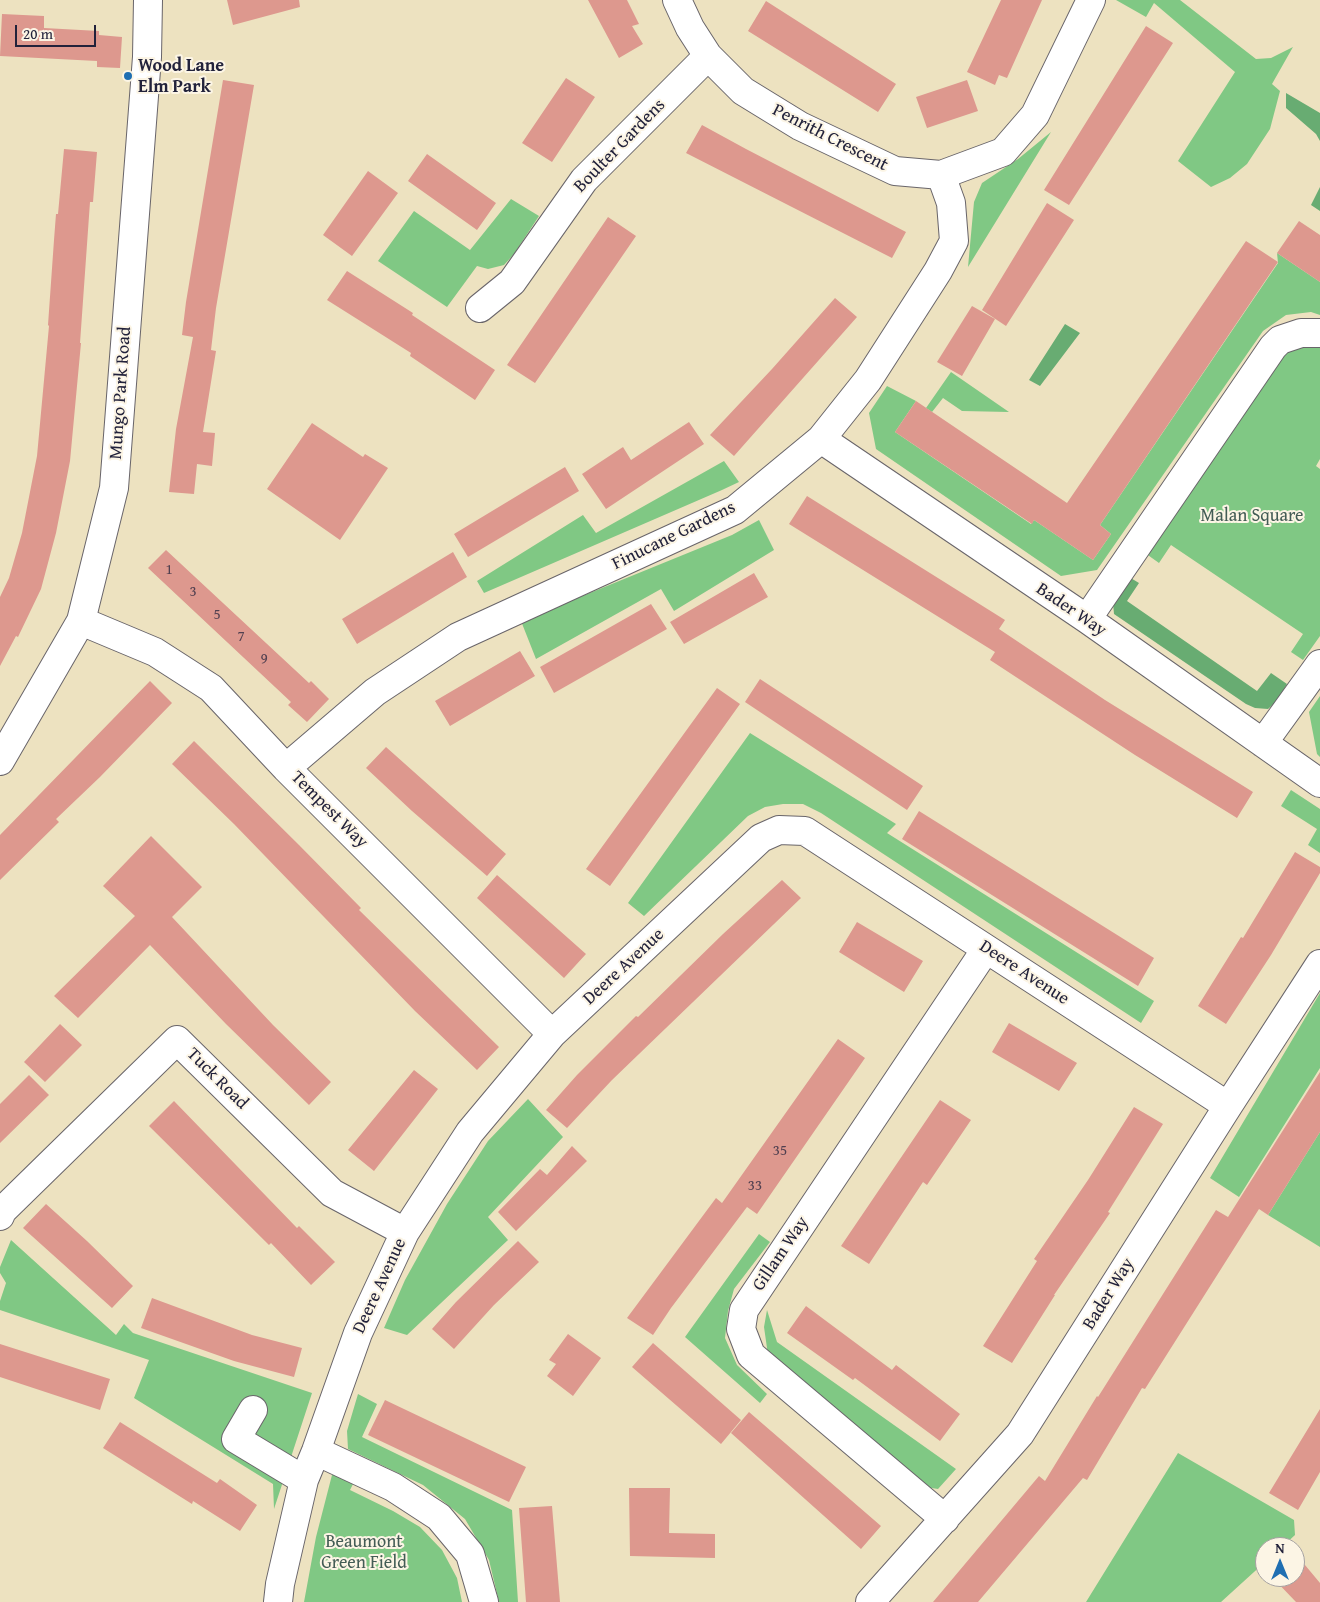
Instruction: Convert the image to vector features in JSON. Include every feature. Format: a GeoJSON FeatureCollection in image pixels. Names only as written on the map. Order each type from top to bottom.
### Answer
{"type":"FeatureCollection","features":[{"type":"Feature","properties":{"kind":"street","name":"Mungo Park Road"},"geometry":{"type":"LineString","coordinates":[[0,761],[81,621],[114,488],[147,57],[148,0]]}},
{"type":"Feature","properties":{"kind":"street","name":"Penrith Crescent"},"geometry":{"type":"LineString","coordinates":[[677,0],[690,28],[708,56],[743,91],[800,126],[895,171],[941,175],[1003,152],[1035,114],[1091,0]]}},
{"type":"Feature","properties":{"kind":"street","name":"Boulter Gardens"},"geometry":{"type":"LineString","coordinates":[[480,308],[512,282],[584,180],[708,56]]}},
{"type":"Feature","properties":{"kind":"street","name":"Finucane Gardens"},"geometry":{"type":"LineString","coordinates":[[286,768],[375,692],[458,637],[735,510],[821,439],[868,380],[938,271],[954,241],[951,203],[941,175]]}},
{"type":"Feature","properties":{"kind":"street"},"geometry":{"type":"LineString","coordinates":[[1087,619],[1273,347],[1287,337],[1300,333],[1320,333]]}},
{"type":"Feature","properties":{"kind":"street","name":"Bader Way"},"geometry":{"type":"LineString","coordinates":[[821,439],[1087,619],[1320,783]]}},
{"type":"Feature","properties":{"kind":"street","name":"Tempest Way"},"geometry":{"type":"LineString","coordinates":[[81,621],[155,652],[211,688],[286,768],[552,1034]]}},
{"type":"Feature","properties":{"kind":"street"},"geometry":{"type":"LineString","coordinates":[[1263,743],[1320,664]]}},
{"type":"Feature","properties":{"kind":"street","name":"Deere Avenue"},"geometry":{"type":"LineString","coordinates":[[278,1602],[280,1584],[304,1480],[316,1452],[358,1333],[405,1232],[470,1132],[552,1034],[762,838],[779,830],[806,831],[1228,1106]]}},
{"type":"Feature","properties":{"kind":"street","name":"Gillam Way"},"geometry":{"type":"LineString","coordinates":[[945,1519],[751,1355],[741,1329],[744,1310],[986,949]]}},
{"type":"Feature","properties":{"kind":"street","name":"Bader Way"},"geometry":{"type":"LineString","coordinates":[[870,1602],[1020,1434],[1320,964]]}},
{"type":"Feature","properties":{"kind":"street","name":"Tuck Road"},"geometry":{"type":"LineString","coordinates":[[0,1216],[9,1204],[177,1040],[332,1193],[405,1232]]}},
{"type":"Feature","properties":{"kind":"street"},"geometry":{"type":"LineString","coordinates":[[253,1410],[236,1439],[304,1480]]}},
{"type":"Feature","properties":{"kind":"street"},"geometry":{"type":"LineString","coordinates":[[316,1452],[393,1487],[439,1517],[470,1554],[484,1602]]}},
{"type":"Feature","properties":{"kind":"green space"},"geometry":{"type":"Polygon","coordinates":[[[1116,0],[1180,0],[1256,59],[1271,58],[1293,47],[1272,84],[1280,91],[1270,129],[1247,164],[1230,178],[1211,187],[1178,161],[1235,72],[1154,3],[1146,17],[1116,0]]]}},
{"type":"Feature","properties":{"kind":"green space"},"geometry":{"type":"Polygon","coordinates":[[[1286,93],[1320,113],[1320,141],[1316,134],[1286,108],[1286,93]]]}},
{"type":"Feature","properties":{"kind":"green space"},"geometry":{"type":"Polygon","coordinates":[[[1051,132],[968,267],[974,202],[982,183],[1018,159],[1051,132]]]}},
{"type":"Feature","properties":{"kind":"green space"},"geometry":{"type":"Polygon","coordinates":[[[1320,187],[1320,211],[1311,205],[1320,187]]]}},
{"type":"Feature","properties":{"kind":"green space"},"geometry":{"type":"Polygon","coordinates":[[[511,199],[539,216],[514,254],[504,265],[488,269],[477,266],[447,307],[378,261],[414,211],[470,250],[511,199]]]}},
{"type":"Feature","properties":{"kind":"green space"},"geometry":{"type":"Polygon","coordinates":[[[1277,253],[1320,282],[1320,315],[1311,312],[1286,315],[1263,331],[1097,570],[1061,576],[876,449],[869,413],[887,386],[916,401],[895,432],[1031,524],[1034,520],[1093,560],[1111,534],[1100,525],[1278,263],[1277,253]]]}},
{"type":"Feature","properties":{"kind":"green space"},"geometry":{"type":"Polygon","coordinates":[[[1065,324],[1080,333],[1040,386],[1029,380],[1065,324]]]}},
{"type":"Feature","properties":{"kind":"green space","name":"Malan Square"},"geometry":{"type":"Polygon","coordinates":[[[1298,345],[1320,348],[1320,459],[1316,466],[1320,469],[1320,636],[1303,660],[1291,652],[1303,634],[1171,545],[1159,563],[1145,553],[1282,352],[1298,345]]]}},
{"type":"Feature","properties":{"kind":"green space"},"geometry":{"type":"Polygon","coordinates":[[[951,372],[1009,412],[962,411],[943,398],[932,412],[926,408],[951,372]]]}},
{"type":"Feature","properties":{"kind":"green space"},"geometry":{"type":"Polygon","coordinates":[[[724,461],[739,482],[484,593],[477,581],[583,515],[596,533],[724,461]]]}},
{"type":"Feature","properties":{"kind":"green space"},"geometry":{"type":"Polygon","coordinates":[[[759,520],[774,550],[674,611],[661,589],[536,659],[521,621],[732,535],[759,520]]]}},
{"type":"Feature","properties":{"kind":"green space"},"geometry":{"type":"Polygon","coordinates":[[[1129,577],[1139,583],[1127,601],[1257,691],[1271,673],[1287,684],[1277,701],[1268,709],[1255,708],[1246,704],[1114,614],[1113,603],[1129,577]]]}},
{"type":"Feature","properties":{"kind":"green space"},"geometry":{"type":"Polygon","coordinates":[[[1320,696],[1320,757],[1317,754],[1309,712],[1320,696]]]}},
{"type":"Feature","properties":{"kind":"green space"},"geometry":{"type":"Polygon","coordinates":[[[750,733],[896,824],[887,833],[1154,1001],[1141,1023],[821,813],[803,804],[783,804],[765,807],[748,816],[644,916],[628,903],[750,733]]]}},
{"type":"Feature","properties":{"kind":"green space"},"geometry":{"type":"Polygon","coordinates":[[[1291,790],[1320,809],[1320,853],[1308,845],[1317,829],[1281,806],[1291,790]]]}},
{"type":"Feature","properties":{"kind":"green space"},"geometry":{"type":"Polygon","coordinates":[[[1320,993],[1320,1068],[1239,1197],[1210,1178],[1320,993]]]}},
{"type":"Feature","properties":{"kind":"green space"},"geometry":{"type":"Polygon","coordinates":[[[528,1099],[563,1137],[488,1217],[508,1240],[407,1335],[384,1328],[405,1280],[447,1204],[488,1141],[528,1099]]]}},
{"type":"Feature","properties":{"kind":"green space"},"geometry":{"type":"Polygon","coordinates":[[[1320,1132],[1320,1247],[1268,1215],[1320,1132]]]}},
{"type":"Feature","properties":{"kind":"green space"},"geometry":{"type":"Polygon","coordinates":[[[759,1234],[770,1242],[734,1289],[728,1311],[725,1338],[737,1365],[767,1394],[760,1403],[685,1337],[759,1234]]]}},
{"type":"Feature","properties":{"kind":"green space"},"geometry":{"type":"Polygon","coordinates":[[[11,1240],[116,1335],[124,1324],[133,1333],[312,1393],[274,1509],[273,1484],[134,1398],[149,1360],[0,1310],[0,1301],[6,1283],[0,1273],[0,1267],[11,1240]]]}},
{"type":"Feature","properties":{"kind":"green space"},"geometry":{"type":"Polygon","coordinates":[[[767,1310],[777,1342],[956,1469],[938,1489],[919,1486],[768,1355],[764,1327],[767,1310]]]}},
{"type":"Feature","properties":{"kind":"green space"},"geometry":{"type":"Polygon","coordinates":[[[358,1394],[377,1404],[362,1437],[512,1510],[518,1602],[499,1602],[489,1560],[465,1519],[423,1485],[348,1449],[347,1431],[358,1394]]]}},
{"type":"Feature","properties":{"kind":"green space"},"geometry":{"type":"Polygon","coordinates":[[[1178,1453],[1294,1520],[1295,1535],[1293,1537],[1255,1537],[1255,1571],[1221,1602],[1086,1602],[1178,1453]]]}},
{"type":"Feature","properties":{"kind":"green space","name":"Beaumont Green Field"},"geometry":{"type":"Polygon","coordinates":[[[332,1475],[343,1475],[355,1480],[350,1490],[393,1511],[420,1527],[442,1550],[457,1578],[462,1602],[304,1602],[316,1537],[332,1475]]]}},
{"type":"Feature","properties":{"kind":"building"},"geometry":{"type":"Polygon","coordinates":[[[227,0],[299,0],[300,7],[233,25],[227,0]]]}},
{"type":"Feature","properties":{"kind":"building"},"geometry":{"type":"Polygon","coordinates":[[[588,0],[627,0],[639,24],[632,26],[643,44],[619,58],[588,0]]]}},
{"type":"Feature","properties":{"kind":"building"},"geometry":{"type":"Polygon","coordinates":[[[1001,0],[1042,0],[1007,78],[999,75],[995,85],[967,72],[1001,0]]]}},
{"type":"Feature","properties":{"kind":"building"},"geometry":{"type":"Polygon","coordinates":[[[766,1],[896,84],[878,112],[748,31],[766,1]]]}},
{"type":"Feature","properties":{"kind":"building"},"geometry":{"type":"Polygon","coordinates":[[[2,14],[44,16],[44,28],[99,31],[99,35],[122,37],[120,68],[97,67],[97,61],[0,56],[2,14]]]}},
{"type":"Feature","properties":{"kind":"building"},"geometry":{"type":"Polygon","coordinates":[[[1146,26],[1173,43],[1069,205],[1044,190],[1146,26]]]}},
{"type":"Feature","properties":{"kind":"building"},"geometry":{"type":"Polygon","coordinates":[[[566,78],[595,97],[552,162],[522,143],[566,78]]]}},
{"type":"Feature","properties":{"kind":"building"},"geometry":{"type":"Polygon","coordinates":[[[223,80],[254,85],[216,308],[211,350],[216,351],[203,432],[215,433],[212,466],[197,464],[194,494],[169,492],[176,429],[193,337],[182,335],[186,302],[223,80]]]}},
{"type":"Feature","properties":{"kind":"building"},"geometry":{"type":"Polygon","coordinates":[[[967,80],[978,111],[927,128],[916,97],[967,80]]]}},
{"type":"Feature","properties":{"kind":"building"},"geometry":{"type":"Polygon","coordinates":[[[702,125],[906,232],[892,258],[686,153],[702,125]]]}},
{"type":"Feature","properties":{"kind":"building"},"geometry":{"type":"Polygon","coordinates":[[[64,149],[97,152],[93,202],[90,202],[81,343],[70,461],[56,533],[41,589],[18,637],[16,636],[0,666],[0,597],[9,578],[22,533],[37,456],[49,326],[56,214],[58,214],[64,149]]]}},
{"type":"Feature","properties":{"kind":"building"},"geometry":{"type":"Polygon","coordinates":[[[427,154],[496,203],[477,230],[408,181],[427,154]]]}},
{"type":"Feature","properties":{"kind":"building"},"geometry":{"type":"Polygon","coordinates":[[[368,171],[398,193],[352,256],[323,235],[368,171]]]}},
{"type":"Feature","properties":{"kind":"building"},"geometry":{"type":"Polygon","coordinates":[[[1047,203],[1074,220],[1006,326],[982,310],[1047,203]]]}},
{"type":"Feature","properties":{"kind":"building"},"geometry":{"type":"Polygon","coordinates":[[[608,217],[636,236],[535,383],[507,365],[608,217]]]}},
{"type":"Feature","properties":{"kind":"building"},"geometry":{"type":"Polygon","coordinates":[[[1299,221],[1320,235],[1320,282],[1277,253],[1299,221]]]}},
{"type":"Feature","properties":{"kind":"building"},"geometry":{"type":"Polygon","coordinates":[[[1246,241],[1278,262],[1100,525],[1111,534],[1093,560],[1034,520],[1032,524],[895,432],[916,401],[1067,503],[1246,241]]]}},
{"type":"Feature","properties":{"kind":"building"},"geometry":{"type":"Polygon","coordinates":[[[347,271],[413,313],[412,315],[495,370],[475,400],[410,356],[411,353],[327,300],[347,271]]]}},
{"type":"Feature","properties":{"kind":"building"},"geometry":{"type":"Polygon","coordinates":[[[835,298],[857,317],[734,456],[710,435],[835,298]]]}},
{"type":"Feature","properties":{"kind":"building"},"geometry":{"type":"Polygon","coordinates":[[[972,306],[995,319],[962,376],[937,362],[972,306]]]}},
{"type":"Feature","properties":{"kind":"building"},"geometry":{"type":"Polygon","coordinates":[[[689,422],[704,444],[606,509],[582,474],[623,447],[631,460],[689,422]]]}},
{"type":"Feature","properties":{"kind":"building"},"geometry":{"type":"Polygon","coordinates":[[[312,423],[363,457],[365,454],[388,468],[340,540],[267,489],[312,423]]]}},
{"type":"Feature","properties":{"kind":"building"},"geometry":{"type":"Polygon","coordinates":[[[565,467],[579,491],[468,557],[454,534],[565,467]]]}},
{"type":"Feature","properties":{"kind":"building"},"geometry":{"type":"Polygon","coordinates":[[[807,496],[1005,620],[999,629],[1105,700],[1253,792],[1237,818],[1135,755],[990,660],[995,652],[789,524],[807,496]]]}},
{"type":"Feature","properties":{"kind":"building"},"geometry":{"type":"Polygon","coordinates":[[[166,550],[309,683],[311,681],[329,699],[307,722],[288,705],[291,702],[148,568],[166,550]]]}},
{"type":"Feature","properties":{"kind":"building"},"geometry":{"type":"Polygon","coordinates":[[[453,552],[467,577],[357,644],[342,619],[453,552]]]}},
{"type":"Feature","properties":{"kind":"building"},"geometry":{"type":"Polygon","coordinates":[[[754,573],[768,597],[684,644],[670,622],[754,573]]]}},
{"type":"Feature","properties":{"kind":"building"},"geometry":{"type":"Polygon","coordinates":[[[651,604],[667,629],[554,693],[540,667],[651,604]]]}},
{"type":"Feature","properties":{"kind":"building"},"geometry":{"type":"Polygon","coordinates":[[[520,651],[535,676],[450,726],[435,701],[520,651]]]}},
{"type":"Feature","properties":{"kind":"building"},"geometry":{"type":"Polygon","coordinates":[[[760,679],[923,786],[907,810],[745,702],[760,679]]]}},
{"type":"Feature","properties":{"kind":"building"},"geometry":{"type":"Polygon","coordinates":[[[150,681],[172,703],[56,819],[59,822],[0,880],[0,835],[150,681]]]}},
{"type":"Feature","properties":{"kind":"building"},"geometry":{"type":"Polygon","coordinates":[[[717,688],[740,704],[610,886],[586,869],[717,688]]]}},
{"type":"Feature","properties":{"kind":"building"},"geometry":{"type":"Polygon","coordinates":[[[194,741],[361,908],[359,910],[499,1047],[477,1070],[415,1011],[234,824],[172,764],[194,741]]]}},
{"type":"Feature","properties":{"kind":"building"},"geometry":{"type":"Polygon","coordinates":[[[386,747],[506,854],[487,876],[366,768],[386,747]]]}},
{"type":"Feature","properties":{"kind":"building"},"geometry":{"type":"Polygon","coordinates":[[[919,811],[1154,958],[1138,986],[902,839],[919,811]]]}},
{"type":"Feature","properties":{"kind":"building"},"geometry":{"type":"Polygon","coordinates":[[[151,836],[202,887],[172,917],[273,1025],[331,1082],[309,1105],[226,1024],[150,945],[78,1018],[54,996],[135,916],[103,886],[151,836]]]}},
{"type":"Feature","properties":{"kind":"building"},"geometry":{"type":"Polygon","coordinates":[[[1295,852],[1320,867],[1320,873],[1271,955],[1226,1024],[1198,1006],[1241,937],[1243,938],[1295,852]]]}},
{"type":"Feature","properties":{"kind":"building"},"geometry":{"type":"Polygon","coordinates":[[[497,875],[586,954],[564,978],[477,898],[497,875]]]}},
{"type":"Feature","properties":{"kind":"building"},"geometry":{"type":"Polygon","coordinates":[[[782,880],[801,898],[612,1080],[567,1128],[546,1110],[577,1075],[636,1016],[638,1017],[723,934],[782,880]]]}},
{"type":"Feature","properties":{"kind":"building"},"geometry":{"type":"Polygon","coordinates":[[[857,922],[923,961],[904,992],[839,952],[857,922]]]}},
{"type":"Feature","properties":{"kind":"building"},"geometry":{"type":"Polygon","coordinates":[[[1009,1023],[1077,1063],[1059,1091],[992,1052],[1009,1023]]]}},
{"type":"Feature","properties":{"kind":"building"},"geometry":{"type":"Polygon","coordinates":[[[60,1024],[82,1045],[45,1082],[24,1062],[60,1024]]]}},
{"type":"Feature","properties":{"kind":"building"},"geometry":{"type":"Polygon","coordinates":[[[838,1039],[865,1058],[757,1214],[747,1207],[653,1335],[627,1318],[716,1198],[722,1203],[838,1039]]]}},
{"type":"Feature","properties":{"kind":"building"},"geometry":{"type":"Polygon","coordinates":[[[414,1070],[438,1089],[374,1171],[348,1150],[414,1070]]]}},
{"type":"Feature","properties":{"kind":"building"},"geometry":{"type":"Polygon","coordinates":[[[1320,1072],[1320,1132],[1268,1215],[1259,1209],[1145,1389],[1142,1388],[1087,1480],[1083,1478],[978,1602],[933,1602],[1039,1476],[1045,1481],[1216,1210],[1228,1217],[1320,1072]]]}},
{"type":"Feature","properties":{"kind":"building"},"geometry":{"type":"Polygon","coordinates":[[[29,1075],[49,1095],[0,1143],[0,1104],[29,1075]]]}},
{"type":"Feature","properties":{"kind":"building"},"geometry":{"type":"Polygon","coordinates":[[[940,1100],[971,1120],[927,1185],[923,1182],[869,1264],[841,1246],[940,1100]]]}},
{"type":"Feature","properties":{"kind":"building"},"geometry":{"type":"Polygon","coordinates":[[[174,1101],[297,1228],[299,1226],[335,1262],[311,1285],[271,1243],[269,1245],[149,1126],[174,1101]]]}},
{"type":"Feature","properties":{"kind":"building"},"geometry":{"type":"Polygon","coordinates":[[[1134,1107],[1163,1124],[1108,1212],[1110,1213],[1054,1295],[1012,1363],[983,1346],[1037,1261],[1034,1259],[1088,1180],[1134,1107]]]}},
{"type":"Feature","properties":{"kind":"building"},"geometry":{"type":"Polygon","coordinates":[[[572,1146],[587,1161],[516,1231],[498,1212],[540,1169],[547,1175],[572,1146]]]}},
{"type":"Feature","properties":{"kind":"building"},"geometry":{"type":"Polygon","coordinates":[[[46,1204],[133,1286],[112,1308],[23,1228],[46,1204]]]}},
{"type":"Feature","properties":{"kind":"building"},"geometry":{"type":"Polygon","coordinates":[[[518,1241],[539,1262],[494,1305],[454,1349],[432,1329],[456,1302],[518,1241]]]}},
{"type":"Feature","properties":{"kind":"building"},"geometry":{"type":"Polygon","coordinates":[[[152,1298],[252,1335],[302,1348],[294,1377],[234,1361],[141,1328],[152,1298]]]}},
{"type":"Feature","properties":{"kind":"building"},"geometry":{"type":"Polygon","coordinates":[[[806,1306],[892,1370],[896,1365],[960,1414],[940,1441],[855,1378],[853,1380],[787,1333],[806,1306]]]}},
{"type":"Feature","properties":{"kind":"building"},"geometry":{"type":"Polygon","coordinates":[[[568,1334],[601,1358],[573,1396],[547,1376],[556,1364],[549,1360],[568,1334]]]}},
{"type":"Feature","properties":{"kind":"building"},"geometry":{"type":"Polygon","coordinates":[[[653,1343],[741,1420],[721,1444],[632,1367],[653,1343]]]}},
{"type":"Feature","properties":{"kind":"building"},"geometry":{"type":"Polygon","coordinates":[[[0,1344],[110,1379],[100,1410],[0,1377],[0,1344]]]}},
{"type":"Feature","properties":{"kind":"building"},"geometry":{"type":"Polygon","coordinates":[[[385,1400],[526,1467],[509,1502],[368,1435],[385,1400]]]}},
{"type":"Feature","properties":{"kind":"building"},"geometry":{"type":"Polygon","coordinates":[[[1320,1409],[1320,1472],[1298,1510],[1269,1493],[1320,1409]]]}},
{"type":"Feature","properties":{"kind":"building"},"geometry":{"type":"Polygon","coordinates":[[[749,1412],[881,1526],[861,1549],[731,1433],[749,1412]]]}},
{"type":"Feature","properties":{"kind":"building"},"geometry":{"type":"Polygon","coordinates":[[[120,1422],[217,1483],[220,1479],[257,1505],[240,1531],[193,1501],[192,1504],[103,1448],[120,1422]]]}},
{"type":"Feature","properties":{"kind":"building"},"geometry":{"type":"Polygon","coordinates":[[[629,1488],[670,1488],[669,1533],[715,1534],[715,1558],[630,1556],[629,1488]]]}},
{"type":"Feature","properties":{"kind":"building"},"geometry":{"type":"Polygon","coordinates":[[[552,1506],[560,1602],[526,1602],[519,1508],[552,1506]]]}},
{"type":"Feature","properties":{"kind":"building"},"geometry":{"type":"Polygon","coordinates":[[[1305,1565],[1320,1583],[1320,1602],[1296,1602],[1282,1587],[1305,1587],[1305,1565]]]}},
{"type":"Feature","properties":{"kind":"place","name":"Wood Lane Elm Park"},"geometry":{"type":"Point","coordinates":[128,76]}}]}
